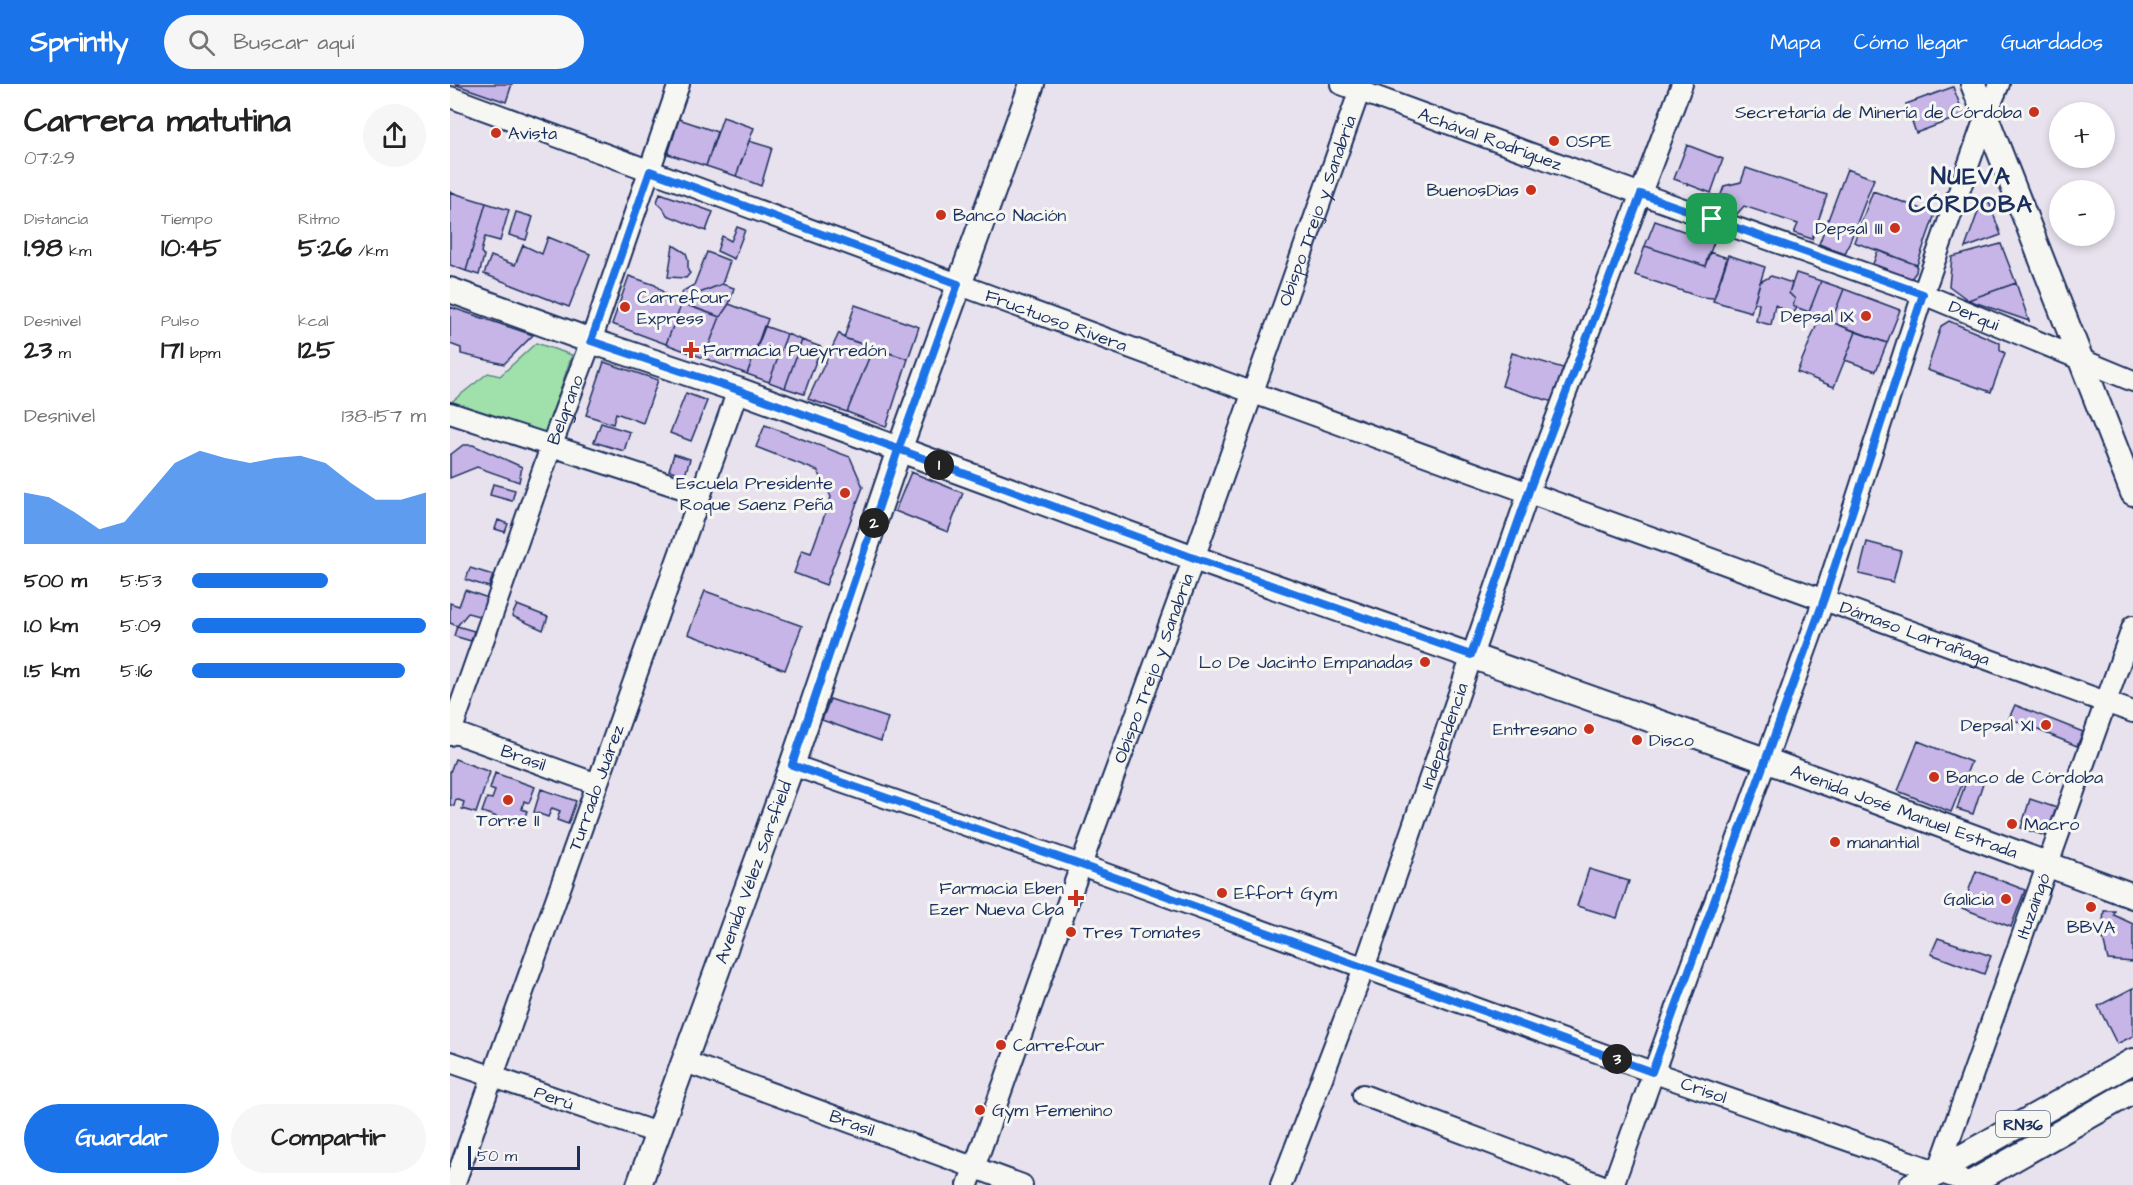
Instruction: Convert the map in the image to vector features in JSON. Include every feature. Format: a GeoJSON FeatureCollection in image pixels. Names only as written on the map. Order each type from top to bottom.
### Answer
{"type":"FeatureCollection","features":[{"type":"Feature","properties":{"kind":"main road","name":"Avenida Vélez Sarsfield"},"geometry":{"type":"LineString","coordinates":[[639,1185],[792,765],[898,450],[1032,84]]}},
{"type":"Feature","properties":{"kind":"main road"},"geometry":{"type":"LineString","coordinates":[[1973,84],[2133,493]]}},
{"type":"Feature","properties":{"kind":"main road","name":"Avenida José Manuel Estrada"},"geometry":{"type":"LineString","coordinates":[[450,290],[591,341],[738,390],[1194,558],[1765,760],[2133,896]]}},
{"type":"Feature","properties":{"kind":"main road","name":"RN36"},"geometry":{"type":"LineString","coordinates":[[1912,1185],[1935,1178],[2133,1062]]}},
{"type":"Feature","properties":{"kind":"main road","name":"RN36"},"geometry":{"type":"LineString","coordinates":[[1972,1184],[2133,1091]]}},
{"type":"Feature","properties":{"kind":"street","name":"Belgrano"},"geometry":{"type":"LineString","coordinates":[[450,732],[591,341],[680,84]]}},
{"type":"Feature","properties":{"kind":"street","name":"Achával Rodríguez"},"geometry":{"type":"LineString","coordinates":[[1341,84],[1361,88],[1641,194]]}},
{"type":"Feature","properties":{"kind":"street","name":"Independencia"},"geometry":{"type":"LineString","coordinates":[[1281,1185],[1364,968],[1529,491],[1682,84]]}},
{"type":"Feature","properties":{"kind":"street"},"geometry":{"type":"LineString","coordinates":[[1613,1185],[1824,599],[1923,294],[1999,84]]}},
{"type":"Feature","properties":{"kind":"street","name":"Obispo Trejo y Sanabria"},"geometry":{"type":"LineString","coordinates":[[971,1176],[1361,88]]}},
{"type":"Feature","properties":{"kind":"street","name":"Fructuoso Rivera"},"geometry":{"type":"LineString","coordinates":[[450,97],[1251,392],[1529,491]]}},
{"type":"Feature","properties":{"kind":"street","name":"Derqui"},"geometry":{"type":"LineString","coordinates":[[1641,194],[1923,294],[2133,381]]}},
{"type":"Feature","properties":{"kind":"street","name":"Turrado Juárez"},"geometry":{"type":"LineString","coordinates":[[454,1185],[738,390]]}},
{"type":"Feature","properties":{"kind":"street"},"geometry":{"type":"LineString","coordinates":[[452,416],[700,494]]}},
{"type":"Feature","properties":{"kind":"street","name":"Dámaso Larrañaga"},"geometry":{"type":"LineString","coordinates":[[1529,491],[2133,712]]}},
{"type":"Feature","properties":{"kind":"street","name":"Ituzaingó"},"geometry":{"type":"LineString","coordinates":[[1935,1178],[2133,626]]}},
{"type":"Feature","properties":{"kind":"street","name":"Brasil"},"geometry":{"type":"LineString","coordinates":[[450,732],[597,784]]}},
{"type":"Feature","properties":{"kind":"street","name":"Crisol"},"geometry":{"type":"LineString","coordinates":[[792,765],[1081,865],[1652,1072],[1935,1178],[1972,1184]]}},
{"type":"Feature","properties":{"kind":"street","name":"Brasil"},"geometry":{"type":"LineString","coordinates":[[683,1061],[971,1176],[1022,1185]]}},
{"type":"Feature","properties":{"kind":"street","name":"Perú"},"geometry":{"type":"LineString","coordinates":[[450,1062],[657,1133]]}},
{"type":"Feature","properties":{"kind":"street"},"geometry":{"type":"LineString","coordinates":[[1364,1095],[1601,1185]]}},
{"type":"Feature","properties":{"kind":"green space"},"geometry":{"type":"Polygon","coordinates":[[[536,343],[572,355],[544,437],[450,406],[450,403],[488,373],[500,376],[536,343]]]}},
{"type":"Feature","properties":{"kind":"green space"},"geometry":{"type":"Polygon","coordinates":[[[2133,1069],[2133,1086],[1980,1172],[1972,1160],[2133,1069]]]}},
{"type":"Feature","properties":{"kind":"building"},"geometry":{"type":"Polygon","coordinates":[[[454,84],[512,84],[506,102],[454,84]]]}},
{"type":"Feature","properties":{"kind":"building"},"geometry":{"type":"Polygon","coordinates":[[[1953,87],[1964,115],[1916,133],[1906,104],[1953,87]]]}},
{"type":"Feature","properties":{"kind":"building"},"geometry":{"type":"Polygon","coordinates":[[[723,117],[754,128],[736,176],[706,166],[723,117]]]}},
{"type":"Feature","properties":{"kind":"building"},"geometry":{"type":"Polygon","coordinates":[[[679,119],[717,132],[706,166],[668,154],[679,119]]]}},
{"type":"Feature","properties":{"kind":"building"},"geometry":{"type":"Polygon","coordinates":[[[749,141],[772,148],[761,186],[736,176],[749,141]]]}},
{"type":"Feature","properties":{"kind":"building"},"geometry":{"type":"Polygon","coordinates":[[[1687,145],[1723,159],[1711,193],[1674,179],[1687,145]]]}},
{"type":"Feature","properties":{"kind":"building"},"geometry":{"type":"Polygon","coordinates":[[[1746,168],[1827,195],[1812,239],[1794,233],[1798,224],[1744,206],[1735,216],[1716,209],[1724,186],[1741,182],[1746,168]]]}},
{"type":"Feature","properties":{"kind":"building"},"geometry":{"type":"Polygon","coordinates":[[[1847,169],[1874,179],[1845,254],[1819,244],[1847,169]]]}},
{"type":"Feature","properties":{"kind":"building","name":"Depsal III"},"geometry":{"type":"Polygon","coordinates":[[[1873,191],[1935,214],[1917,265],[1854,242],[1873,191]]]}},
{"type":"Feature","properties":{"kind":"building"},"geometry":{"type":"Polygon","coordinates":[[[450,192],[486,203],[466,271],[450,265],[450,192]]]}},
{"type":"Feature","properties":{"kind":"building"},"geometry":{"type":"Polygon","coordinates":[[[660,193],[713,212],[706,231],[667,215],[657,202],[660,193]]]}},
{"type":"Feature","properties":{"kind":"building"},"geometry":{"type":"Polygon","coordinates":[[[1989,202],[2001,235],[1965,248],[1980,206],[1989,202]]]}},
{"type":"Feature","properties":{"kind":"building"},"geometry":{"type":"Polygon","coordinates":[[[486,203],[509,210],[500,241],[485,237],[481,252],[484,256],[479,275],[466,271],[486,203]]]}},
{"type":"Feature","properties":{"kind":"building"},"geometry":{"type":"Polygon","coordinates":[[[516,212],[533,217],[526,240],[509,235],[516,212]]]}},
{"type":"Feature","properties":{"kind":"building"},"geometry":{"type":"Polygon","coordinates":[[[1655,221],[1714,242],[1705,266],[1645,246],[1655,221]]]}},
{"type":"Feature","properties":{"kind":"building"},"geometry":{"type":"Polygon","coordinates":[[[737,227],[745,230],[734,259],[717,251],[722,236],[731,241],[737,227]]]}},
{"type":"Feature","properties":{"kind":"building"},"geometry":{"type":"Polygon","coordinates":[[[548,237],[590,254],[569,307],[484,274],[491,256],[515,265],[523,245],[542,254],[548,237]]]}},
{"type":"Feature","properties":{"kind":"building"},"geometry":{"type":"Polygon","coordinates":[[[2001,244],[2016,283],[1968,300],[1949,286],[1952,257],[2001,244]]]}},
{"type":"Feature","properties":{"kind":"building"},"geometry":{"type":"Polygon","coordinates":[[[673,245],[686,253],[690,273],[686,278],[668,277],[673,245]]]}},
{"type":"Feature","properties":{"kind":"building"},"geometry":{"type":"Polygon","coordinates":[[[1645,246],[1705,266],[1709,252],[1728,258],[1714,298],[1700,297],[1635,275],[1645,246]]]}},
{"type":"Feature","properties":{"kind":"building"},"geometry":{"type":"Polygon","coordinates":[[[1878,250],[1917,265],[1916,272],[1911,279],[1873,264],[1878,250]]]}},
{"type":"Feature","properties":{"kind":"building"},"geometry":{"type":"Polygon","coordinates":[[[707,252],[730,261],[722,284],[692,296],[689,306],[679,302],[683,291],[694,285],[707,252]]]}},
{"type":"Feature","properties":{"kind":"building"},"geometry":{"type":"Polygon","coordinates":[[[1728,255],[1765,267],[1751,312],[1713,301],[1728,255]]]}},
{"type":"Feature","properties":{"kind":"building"},"geometry":{"type":"Polygon","coordinates":[[[1796,273],[1821,281],[1809,312],[1793,306],[1795,299],[1789,293],[1796,273]]]}},
{"type":"Feature","properties":{"kind":"building"},"geometry":{"type":"Polygon","coordinates":[[[629,276],[655,285],[671,299],[682,303],[666,344],[612,324],[629,276]]]}},
{"type":"Feature","properties":{"kind":"building"},"geometry":{"type":"Polygon","coordinates":[[[1771,276],[1792,283],[1789,293],[1795,299],[1793,306],[1797,308],[1792,315],[1780,312],[1780,308],[1775,305],[1771,325],[1756,321],[1759,304],[1754,302],[1760,282],[1771,276]]]}},
{"type":"Feature","properties":{"kind":"building"},"geometry":{"type":"Polygon","coordinates":[[[1821,281],[1844,289],[1831,322],[1809,312],[1821,281]]]}},
{"type":"Feature","properties":{"kind":"building"},"geometry":{"type":"Polygon","coordinates":[[[2016,283],[2029,321],[1968,300],[2016,283]]]}},
{"type":"Feature","properties":{"kind":"building"},"geometry":{"type":"Polygon","coordinates":[[[722,284],[734,288],[729,304],[720,317],[689,306],[692,296],[722,284]]]}},
{"type":"Feature","properties":{"kind":"building","name":"Depsal IX"},"geometry":{"type":"Polygon","coordinates":[[[1844,289],[1900,310],[1887,343],[1831,322],[1844,289]]]}},
{"type":"Feature","properties":{"kind":"building"},"geometry":{"type":"Polygon","coordinates":[[[682,303],[720,317],[704,358],[666,344],[682,303]]]}},
{"type":"Feature","properties":{"kind":"building"},"geometry":{"type":"Polygon","coordinates":[[[729,304],[768,319],[747,374],[704,358],[720,317],[729,304]]]}},
{"type":"Feature","properties":{"kind":"building"},"geometry":{"type":"Polygon","coordinates":[[[855,305],[919,327],[908,359],[844,338],[855,305]]]}},
{"type":"Feature","properties":{"kind":"building"},"geometry":{"type":"Polygon","coordinates":[[[450,307],[533,335],[504,364],[461,354],[461,348],[450,344],[450,307]]]}},
{"type":"Feature","properties":{"kind":"building"},"geometry":{"type":"Polygon","coordinates":[[[1820,317],[1856,332],[1834,387],[1797,372],[1820,317]]]}},
{"type":"Feature","properties":{"kind":"building"},"geometry":{"type":"Polygon","coordinates":[[[1949,321],[2000,343],[2000,350],[2005,353],[1991,392],[1927,370],[1941,326],[1949,321]]]}},
{"type":"Feature","properties":{"kind":"building"},"geometry":{"type":"Polygon","coordinates":[[[764,326],[787,334],[769,382],[747,374],[764,326]]]}},
{"type":"Feature","properties":{"kind":"building"},"geometry":{"type":"Polygon","coordinates":[[[1856,332],[1887,343],[1876,371],[1845,360],[1856,332]]]}},
{"type":"Feature","properties":{"kind":"building"},"geometry":{"type":"Polygon","coordinates":[[[839,333],[844,338],[873,348],[847,412],[808,399],[839,333]]]}},
{"type":"Feature","properties":{"kind":"building"},"geometry":{"type":"Polygon","coordinates":[[[787,334],[802,340],[785,388],[769,382],[787,334]]]}},
{"type":"Feature","properties":{"kind":"building"},"geometry":{"type":"Polygon","coordinates":[[[802,340],[821,347],[804,394],[785,388],[802,340]]]}},
{"type":"Feature","properties":{"kind":"building"},"geometry":{"type":"Polygon","coordinates":[[[873,348],[908,359],[886,427],[847,412],[873,348]]]}},
{"type":"Feature","properties":{"kind":"building"},"geometry":{"type":"Polygon","coordinates":[[[1512,353],[1563,368],[1553,402],[1502,386],[1512,353]]]}},
{"type":"Feature","properties":{"kind":"building"},"geometry":{"type":"Polygon","coordinates":[[[604,362],[658,380],[643,423],[616,413],[613,424],[586,415],[604,362]]]}},
{"type":"Feature","properties":{"kind":"building"},"geometry":{"type":"Polygon","coordinates":[[[686,393],[707,401],[691,441],[670,433],[686,393]]]}},
{"type":"Feature","properties":{"kind":"building"},"geometry":{"type":"Polygon","coordinates":[[[601,423],[630,432],[624,451],[594,442],[601,423]]]}},
{"type":"Feature","properties":{"kind":"building"},"geometry":{"type":"Polygon","coordinates":[[[765,425],[850,457],[863,487],[826,585],[794,573],[802,550],[811,553],[831,497],[818,471],[756,447],[765,425]]]}},
{"type":"Feature","properties":{"kind":"building"},"geometry":{"type":"Polygon","coordinates":[[[463,445],[473,445],[522,467],[519,482],[477,467],[450,478],[450,455],[463,445]]]}},
{"type":"Feature","properties":{"kind":"building"},"geometry":{"type":"Polygon","coordinates":[[[674,454],[690,459],[685,475],[669,470],[674,454]]]}},
{"type":"Feature","properties":{"kind":"building"},"geometry":{"type":"Polygon","coordinates":[[[911,472],[963,493],[948,532],[895,511],[911,472]]]}},
{"type":"Feature","properties":{"kind":"building"},"geometry":{"type":"Polygon","coordinates":[[[493,484],[515,490],[512,501],[490,495],[493,484]]]}},
{"type":"Feature","properties":{"kind":"building"},"geometry":{"type":"Polygon","coordinates":[[[498,520],[508,524],[505,532],[495,529],[498,520]]]}},
{"type":"Feature","properties":{"kind":"building"},"geometry":{"type":"Polygon","coordinates":[[[1867,542],[1901,551],[1893,582],[1859,574],[1867,542]]]}},
{"type":"Feature","properties":{"kind":"building"},"geometry":{"type":"Polygon","coordinates":[[[470,568],[493,575],[489,587],[466,580],[470,568]]]}},
{"type":"Feature","properties":{"kind":"building"},"geometry":{"type":"Polygon","coordinates":[[[465,590],[488,598],[482,617],[468,613],[457,626],[450,623],[450,603],[459,606],[465,590]]]}},
{"type":"Feature","properties":{"kind":"building"},"geometry":{"type":"Polygon","coordinates":[[[705,591],[802,626],[785,670],[688,634],[705,591]]]}},
{"type":"Feature","properties":{"kind":"building"},"geometry":{"type":"Polygon","coordinates":[[[517,605],[548,617],[543,630],[512,616],[517,605]]]}},
{"type":"Feature","properties":{"kind":"building"},"geometry":{"type":"Polygon","coordinates":[[[457,626],[474,631],[471,641],[454,636],[457,626]]]}},
{"type":"Feature","properties":{"kind":"building"},"geometry":{"type":"Polygon","coordinates":[[[830,699],[888,718],[881,741],[822,720],[830,699]]]}},
{"type":"Feature","properties":{"kind":"building","name":"Depsal XI"},"geometry":{"type":"Polygon","coordinates":[[[2015,705],[2083,732],[2077,746],[2009,718],[2015,705]]]}},
{"type":"Feature","properties":{"kind":"building","name":"Banco de Córdoba"},"geometry":{"type":"Polygon","coordinates":[[[1918,741],[1971,762],[1951,812],[1898,791],[1918,741]]]}},
{"type":"Feature","properties":{"kind":"building"},"geometry":{"type":"Polygon","coordinates":[[[455,759],[490,772],[476,813],[462,809],[464,802],[456,799],[454,806],[450,805],[450,772],[455,759]]]}},
{"type":"Feature","properties":{"kind":"building","name":"Torre II"},"geometry":{"type":"Polygon","coordinates":[[[495,773],[535,787],[529,803],[524,801],[522,809],[527,811],[522,825],[482,812],[487,798],[492,799],[495,791],[490,789],[495,773]]]}},
{"type":"Feature","properties":{"kind":"building"},"geometry":{"type":"Polygon","coordinates":[[[1967,778],[1983,783],[1973,814],[1957,809],[1967,778]]]}},
{"type":"Feature","properties":{"kind":"building"},"geometry":{"type":"Polygon","coordinates":[[[541,789],[576,801],[568,824],[557,820],[560,811],[552,808],[548,817],[534,812],[541,789]]]}},
{"type":"Feature","properties":{"kind":"building"},"geometry":{"type":"Polygon","coordinates":[[[2030,799],[2057,808],[2049,837],[2021,828],[2030,799]]]}},
{"type":"Feature","properties":{"kind":"building"},"geometry":{"type":"Polygon","coordinates":[[[1589,869],[1629,881],[1617,918],[1577,906],[1589,869]]]}},
{"type":"Feature","properties":{"kind":"building"},"geometry":{"type":"Polygon","coordinates":[[[1976,871],[2025,890],[2011,927],[1962,908],[1976,871]]]}},
{"type":"Feature","properties":{"kind":"building"},"geometry":{"type":"Polygon","coordinates":[[[2104,911],[2115,911],[2114,915],[2133,924],[2133,962],[2108,960],[2102,934],[2104,911]]]}},
{"type":"Feature","properties":{"kind":"building"},"geometry":{"type":"Polygon","coordinates":[[[1938,938],[1991,956],[1984,974],[1931,954],[1938,938]]]}},
{"type":"Feature","properties":{"kind":"building"},"geometry":{"type":"Polygon","coordinates":[[[2133,988],[2133,1036],[2117,1044],[2098,1006],[2133,988]]]}},
{"type":"Feature","properties":{"kind":"place","name":"Secretaría de Minería de Córdoba"},"geometry":{"type":"Point","coordinates":[2034,112]}},
{"type":"Feature","properties":{"kind":"place","name":"Avista"},"geometry":{"type":"Point","coordinates":[496,133]}},
{"type":"Feature","properties":{"kind":"place","name":"OSPE"},"geometry":{"type":"Point","coordinates":[1554,141]}},
{"type":"Feature","properties":{"kind":"place","name":"BuenosDias"},"geometry":{"type":"Point","coordinates":[1531,190]}},
{"type":"Feature","properties":{"kind":"place","name":"Banco Nación"},"geometry":{"type":"Point","coordinates":[941,215]}},
{"type":"Feature","properties":{"kind":"place","name":"Depsal III"},"geometry":{"type":"Point","coordinates":[1895,228]}},
{"type":"Feature","properties":{"kind":"place","name":"Carrefour Express"},"geometry":{"type":"Point","coordinates":[625,307]}},
{"type":"Feature","properties":{"kind":"place","name":"Depsal IX"},"geometry":{"type":"Point","coordinates":[1866,316]}},
{"type":"Feature","properties":{"kind":"place","name":"Farmacia Pueyrredón"},"geometry":{"type":"Point","coordinates":[691,350]}},
{"type":"Feature","properties":{"kind":"place","name":"Escuela Presidente Roque Saenz Peña"},"geometry":{"type":"Point","coordinates":[845,493]}},
{"type":"Feature","properties":{"kind":"place","name":"Lo De Jacinto Empanadas"},"geometry":{"type":"Point","coordinates":[1425,662]}},
{"type":"Feature","properties":{"kind":"place","name":"Depsal XI"},"geometry":{"type":"Point","coordinates":[2046,725]}},
{"type":"Feature","properties":{"kind":"place","name":"Entresano"},"geometry":{"type":"Point","coordinates":[1589,729]}},
{"type":"Feature","properties":{"kind":"place","name":"Disco"},"geometry":{"type":"Point","coordinates":[1637,740]}},
{"type":"Feature","properties":{"kind":"place","name":"Banco de Córdoba"},"geometry":{"type":"Point","coordinates":[1934,777]}},
{"type":"Feature","properties":{"kind":"place","name":"Torre II"},"geometry":{"type":"Point","coordinates":[508,800]}},
{"type":"Feature","properties":{"kind":"place","name":"Macro"},"geometry":{"type":"Point","coordinates":[2012,824]}},
{"type":"Feature","properties":{"kind":"place","name":"manantial"},"geometry":{"type":"Point","coordinates":[1835,842]}},
{"type":"Feature","properties":{"kind":"place","name":"Effort Gym"},"geometry":{"type":"Point","coordinates":[1222,893]}},
{"type":"Feature","properties":{"kind":"place","name":"Farmacia Eben Ezer Nueva Cba"},"geometry":{"type":"Point","coordinates":[1076,898]}},
{"type":"Feature","properties":{"kind":"place","name":"Galicia"},"geometry":{"type":"Point","coordinates":[2006,899]}},
{"type":"Feature","properties":{"kind":"place","name":"BBVA"},"geometry":{"type":"Point","coordinates":[2091,907]}},
{"type":"Feature","properties":{"kind":"place","name":"Tres Tomates"},"geometry":{"type":"Point","coordinates":[1071,932]}},
{"type":"Feature","properties":{"kind":"place","name":"Carrefour"},"geometry":{"type":"Point","coordinates":[1001,1045]}},
{"type":"Feature","properties":{"kind":"place","name":"Gym Femenino"},"geometry":{"type":"Point","coordinates":[980,1110]}},
{"type":"Feature","properties":{"kind":"district","name":"NUEVA CÓRDOBA"},"geometry":{"type":"Point","coordinates":[1971,190]}},
{"type":"Feature","properties":{"kind":"route"},"geometry":{"type":"LineString","coordinates":[[1712,219],[1641,194],[1529,491],[1471,655],[1194,558],[898,450],[738,390],[591,341],[650,171],[958,284],[898,450],[792,765],[1081,865],[1652,1072],[1824,599],[1923,294],[1712,219]]}}]}
